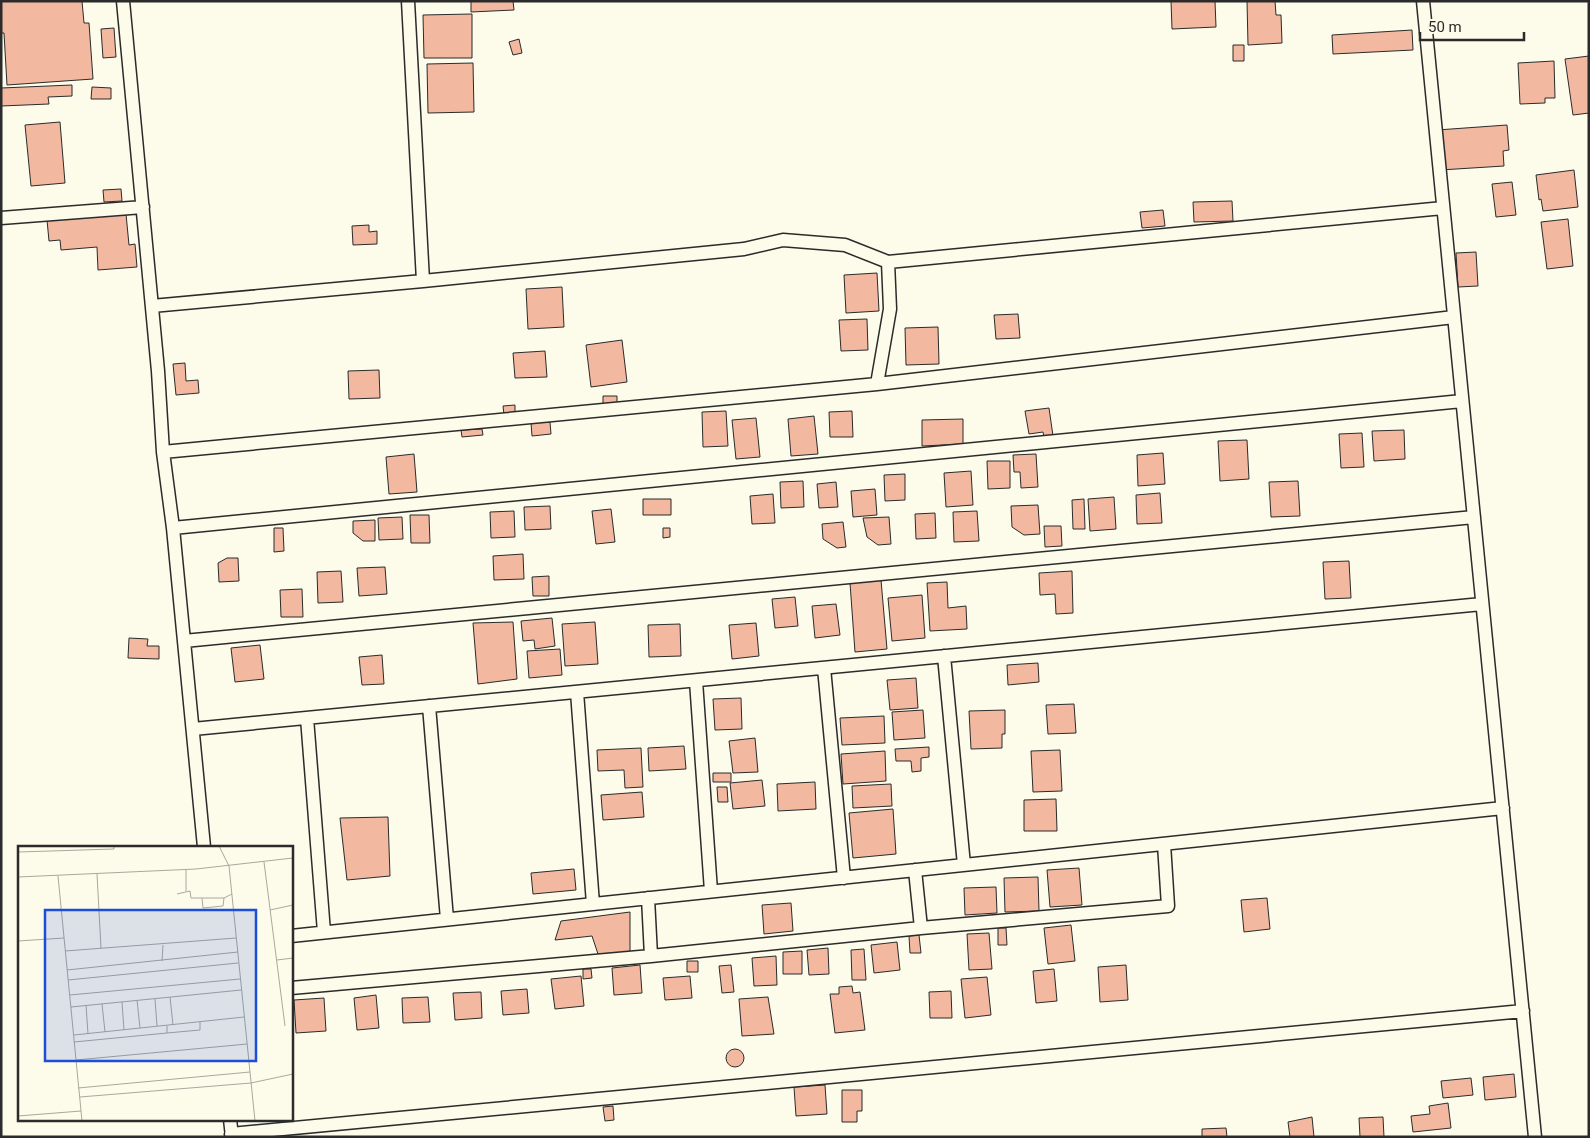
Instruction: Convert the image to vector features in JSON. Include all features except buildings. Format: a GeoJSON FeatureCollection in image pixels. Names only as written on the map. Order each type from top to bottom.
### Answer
{"type":"FeatureCollection","features":[{"type":"Feature","properties":{"kind":"street"},"geometry":{"type":"LineString","coordinates":[[123,1],[164,452],[204,846]]}},
{"type":"Feature","properties":{"kind":"street"},"geometry":{"type":"LineString","coordinates":[[408,1],[423,282]]}},
{"type":"Feature","properties":{"kind":"street"},"geometry":{"type":"LineString","coordinates":[[1423,1],[1535,1137]]}},
{"type":"Feature","properties":{"kind":"street"},"geometry":{"type":"LineString","coordinates":[[1,218],[142,207]]}},
{"type":"Feature","properties":{"kind":"street"},"geometry":{"type":"LineString","coordinates":[[152,306],[423,282],[744,249],[783,240],[845,245],[888,262],[1443,208]]}},
{"type":"Feature","properties":{"kind":"street"},"geometry":{"type":"LineString","coordinates":[[877,384],[890,309],[888,262]]}},
{"type":"Feature","properties":{"kind":"street"},"geometry":{"type":"LineString","coordinates":[[164,452],[877,384],[1454,317]]}},
{"type":"Feature","properties":{"kind":"street"},"geometry":{"type":"LineString","coordinates":[[173,528],[1462,401]]}},
{"type":"Feature","properties":{"kind":"street"},"geometry":{"type":"LineString","coordinates":[[184,641],[1474,517]]}},
{"type":"Feature","properties":{"kind":"street"},"geometry":{"type":"LineString","coordinates":[[193,730],[1482,604]]}},
{"type":"Feature","properties":{"kind":"street"},"geometry":{"type":"LineString","coordinates":[[944,656],[964,865]]}},
{"type":"Feature","properties":{"kind":"street"},"geometry":{"type":"LineString","coordinates":[[824,668],[844,878]]}},
{"type":"Feature","properties":{"kind":"street"},"geometry":{"type":"LineString","coordinates":[[696,681],[712,892]]}},
{"type":"Feature","properties":{"kind":"street"},"geometry":{"type":"LineString","coordinates":[[577,692],[593,904]]}},
{"type":"Feature","properties":{"kind":"street"},"geometry":{"type":"LineString","coordinates":[[429,706],[447,919]]}},
{"type":"Feature","properties":{"kind":"street"},"geometry":{"type":"LineString","coordinates":[[307,718],[324,932]]}},
{"type":"Feature","properties":{"kind":"street"},"geometry":{"type":"LineString","coordinates":[[292,936],[1503,808]]}},
{"type":"Feature","properties":{"kind":"street"},"geometry":{"type":"LineString","coordinates":[[292,988],[651,956],[921,928],[1168,906],[1164,844]]}},
{"type":"Feature","properties":{"kind":"street"},"geometry":{"type":"LineString","coordinates":[[915,870],[921,928]]}},
{"type":"Feature","properties":{"kind":"street"},"geometry":{"type":"LineString","coordinates":[[648,898],[651,956]]}},
{"type":"Feature","properties":{"kind":"street"},"geometry":{"type":"LineString","coordinates":[[230,1120],[231,1135],[1523,1011]]}}]}
